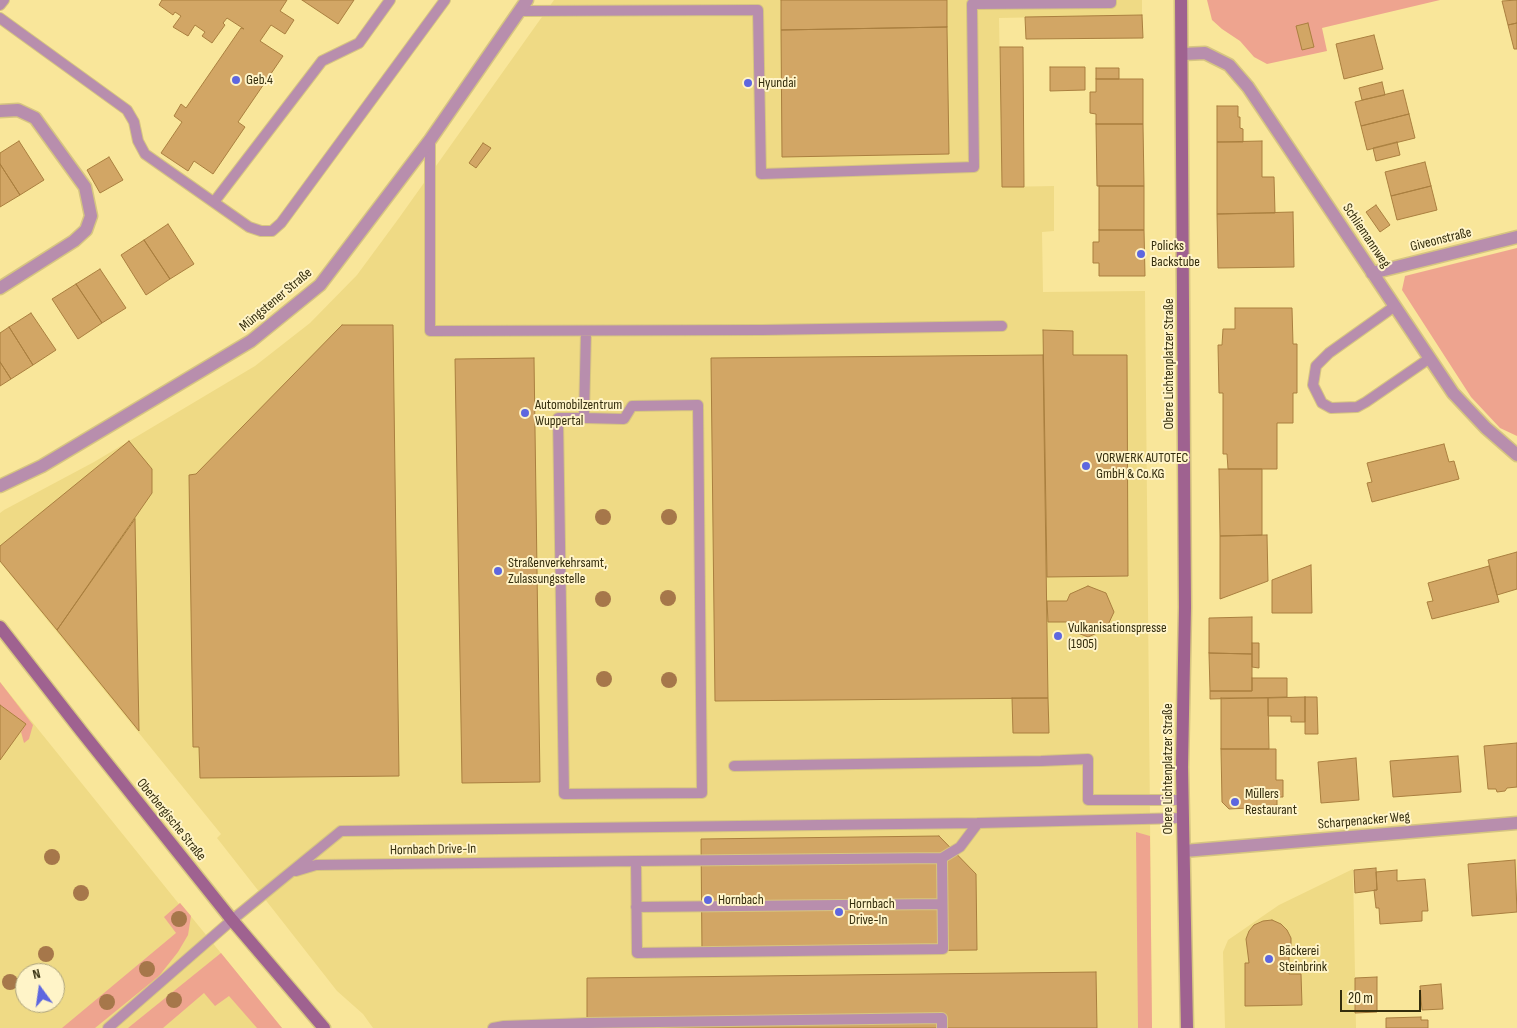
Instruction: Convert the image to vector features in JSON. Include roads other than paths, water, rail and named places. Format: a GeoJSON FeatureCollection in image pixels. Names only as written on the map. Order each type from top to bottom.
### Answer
{"type":"FeatureCollection","features":[{"type":"Feature","properties":{"kind":"main road","name":"Obere Lichtenplatzer Straße"},"geometry":{"type":"LineString","coordinates":[[1181,0],[1183,54],[1185,578],[1183,818],[1187,1028]]}},
{"type":"Feature","properties":{"kind":"main road","name":"Oberbergische Straße"},"geometry":{"type":"LineString","coordinates":[[0,627],[232,920],[324,1028]]}},
{"type":"Feature","properties":{"kind":"street","name":"Müngstener Straße"},"geometry":{"type":"LineString","coordinates":[[0,486],[42,466],[252,341],[320,285],[430,140],[523,5]]}},
{"type":"Feature","properties":{"kind":"street","name":"Schliemannweg"},"geometry":{"type":"LineString","coordinates":[[1183,54],[1205,53],[1229,65],[1248,87],[1453,393],[1486,428],[1517,455]]}},
{"type":"Feature","properties":{"kind":"street"},"geometry":{"type":"LineString","coordinates":[[0,111],[18,110],[35,118],[85,187],[91,216],[86,230],[74,241],[0,288]]}},
{"type":"Feature","properties":{"kind":"street","name":"Giveonstraße"},"geometry":{"type":"LineString","coordinates":[[1372,273],[1517,237]]}},
{"type":"Feature","properties":{"kind":"street","name":"Scharpenacker Weg"},"geometry":{"type":"LineString","coordinates":[[1184,850],[1517,823]]}},
{"type":"Feature","properties":{"kind":"lane"},"geometry":{"type":"LineString","coordinates":[[0,5],[4,0]]}},
{"type":"Feature","properties":{"kind":"lane"},"geometry":{"type":"LineString","coordinates":[[214,202],[322,61],[359,43],[390,0]]}},
{"type":"Feature","properties":{"kind":"lane"},"geometry":{"type":"LineString","coordinates":[[0,18],[127,110],[134,122],[138,141],[145,154],[249,227],[261,231],[272,231],[444,0]]}},
{"type":"Feature","properties":{"kind":"lane"},"geometry":{"type":"LineString","coordinates":[[523,5],[758,10],[761,174],[974,167],[972,4],[1111,3],[1111,0]]}},
{"type":"Feature","properties":{"kind":"lane"},"geometry":{"type":"LineString","coordinates":[[430,140],[430,331],[1002,326]]}},
{"type":"Feature","properties":{"kind":"lane"},"geometry":{"type":"LineString","coordinates":[[1395,306],[1329,353],[1316,366],[1313,385],[1322,403],[1330,408],[1357,406],[1366,402],[1430,358]]}},
{"type":"Feature","properties":{"kind":"lane"},"geometry":{"type":"LineString","coordinates":[[584,418],[586,331]]}},
{"type":"Feature","properties":{"kind":"lane"},"geometry":{"type":"LineString","coordinates":[[698,405],[702,793],[564,794],[558,418],[584,418],[624,419],[632,406],[698,405]]}},
{"type":"Feature","properties":{"kind":"lane"},"geometry":{"type":"LineString","coordinates":[[734,766],[1088,759],[1088,800],[1183,800]]}},
{"type":"Feature","properties":{"kind":"lane"},"geometry":{"type":"LineString","coordinates":[[108,1028],[232,920],[341,831],[978,823],[1183,818]]}},
{"type":"Feature","properties":{"kind":"lane"},"geometry":{"type":"LineString","coordinates":[[636,861],[637,953],[943,949],[942,858],[960,847],[978,823]]}},
{"type":"Feature","properties":{"kind":"lane","name":"Hornbach Drive-In"},"geometry":{"type":"LineString","coordinates":[[292,872],[316,865],[942,858]]}},
{"type":"Feature","properties":{"kind":"lane"},"geometry":{"type":"LineString","coordinates":[[636,908],[942,904]]}},
{"type":"Feature","properties":{"kind":"lane"},"geometry":{"type":"LineString","coordinates":[[493,1028],[587,1023],[618,1025],[942,1018],[942,1028]]}},
{"type":"Feature","properties":{"kind":"place","name":"Geb.4"},"geometry":{"type":"Point","coordinates":[236,80]}},
{"type":"Feature","properties":{"kind":"place","name":"Hyundai"},"geometry":{"type":"Point","coordinates":[748,83]}},
{"type":"Feature","properties":{"kind":"place","name":"Policks Backstube"},"geometry":{"type":"Point","coordinates":[1141,254]}},
{"type":"Feature","properties":{"kind":"place","name":"Automobilzentrum Wuppertal"},"geometry":{"type":"Point","coordinates":[525,413]}},
{"type":"Feature","properties":{"kind":"place","name":"VORWERK AUTOTEC GmbH & Co.KG"},"geometry":{"type":"Point","coordinates":[1086,466]}},
{"type":"Feature","properties":{"kind":"place","name":"Straßenverkehrsamt, Zulassungsstelle"},"geometry":{"type":"Point","coordinates":[498,571]}},
{"type":"Feature","properties":{"kind":"place","name":"Vulkanisationspresse (1905)"},"geometry":{"type":"Point","coordinates":[1058,636]}},
{"type":"Feature","properties":{"kind":"place","name":"Müllers Restaurant"},"geometry":{"type":"Point","coordinates":[1235,802]}},
{"type":"Feature","properties":{"kind":"place","name":"Hornbach"},"geometry":{"type":"Point","coordinates":[708,900]}},
{"type":"Feature","properties":{"kind":"place","name":"Hornbach Drive-In"},"geometry":{"type":"Point","coordinates":[839,912]}},
{"type":"Feature","properties":{"kind":"place","name":"Bäckerei Steinbrink"},"geometry":{"type":"Point","coordinates":[1269,959]}}]}
